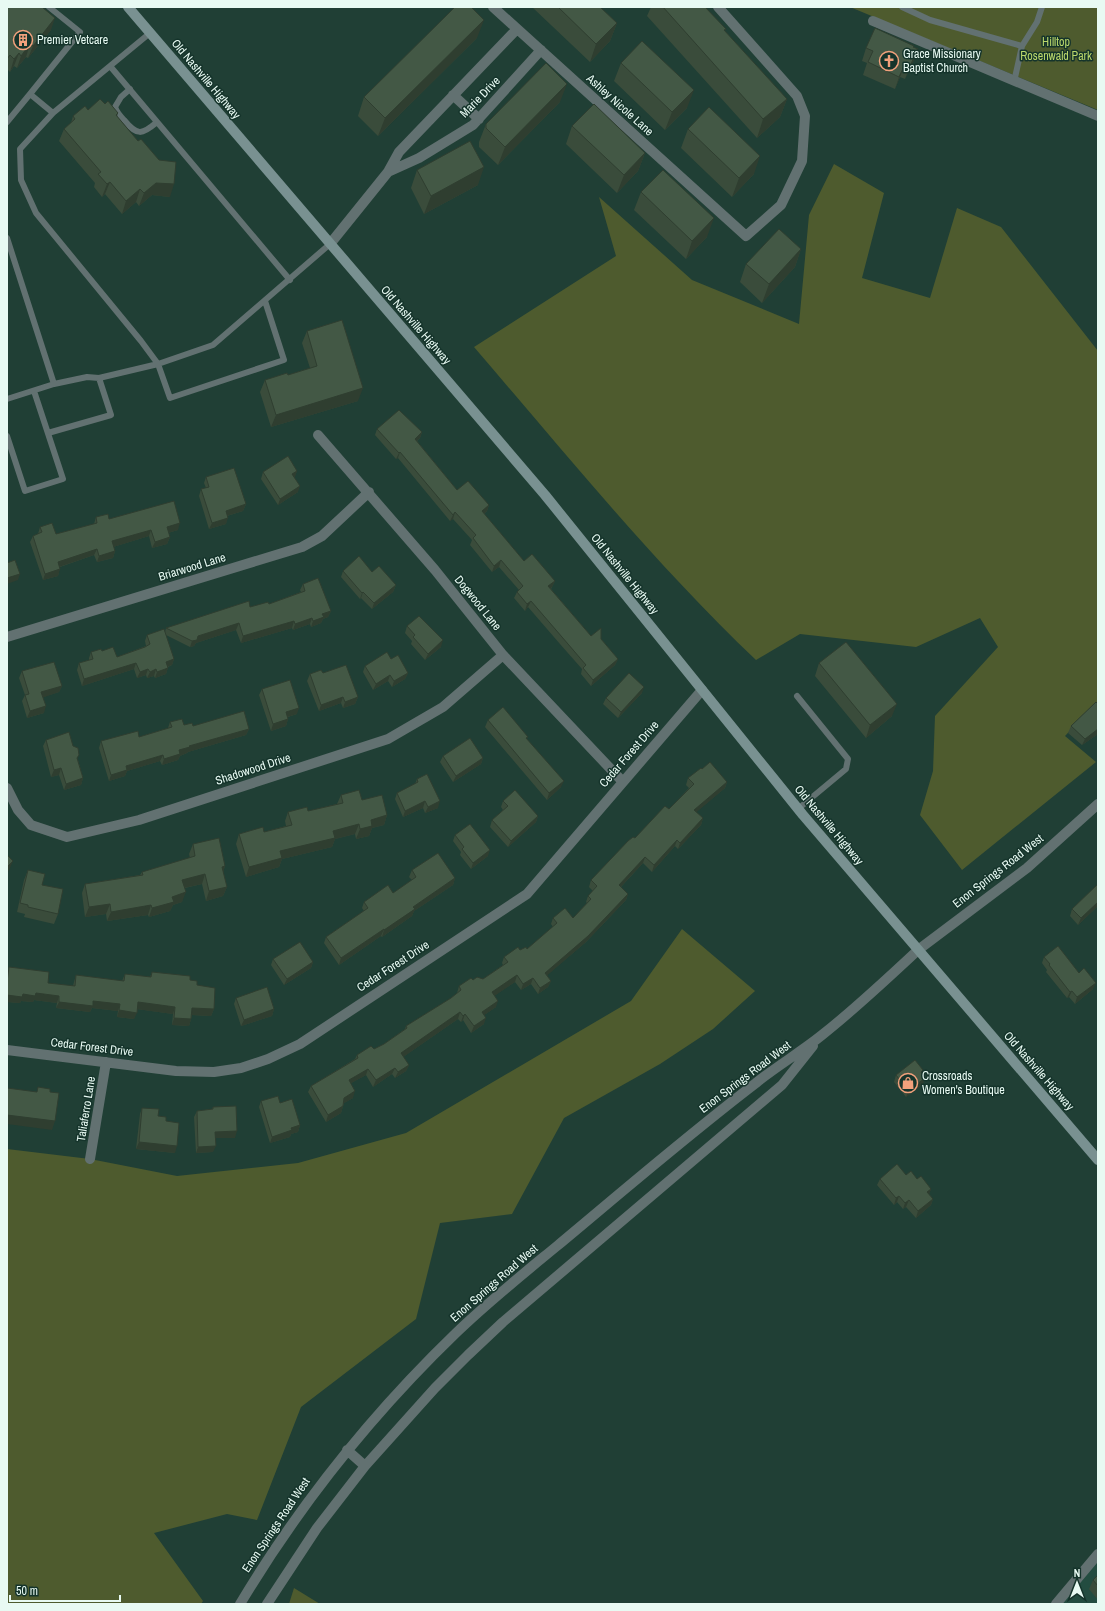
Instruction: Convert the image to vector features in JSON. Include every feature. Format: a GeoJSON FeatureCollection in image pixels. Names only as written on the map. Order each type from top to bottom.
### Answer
{"type":"FeatureCollection","features":[{"type":"Feature","properties":{"kind":"main road","name":"Old Nashville Highway"},"geometry":{"type":"LineString","coordinates":[[128,7],[545,495],[798,809],[1098,1160]]}},
{"type":"Feature","properties":{"kind":"street","name":"Ashley Nicole Lane"},"geometry":{"type":"LineString","coordinates":[[493,7],[746,236],[781,205],[802,161],[805,116],[797,96],[718,7]]}},
{"type":"Feature","properties":{"kind":"street"},"geometry":{"type":"LineString","coordinates":[[873,22],[1098,116]]}},
{"type":"Feature","properties":{"kind":"street","name":"Marie Drive"},"geometry":{"type":"LineString","coordinates":[[330,244],[388,172],[399,152],[517,30]]}},
{"type":"Feature","properties":{"kind":"street","name":"Marie Drive"},"geometry":{"type":"LineString","coordinates":[[388,172],[419,158],[473,126],[541,50]]}},
{"type":"Feature","properties":{"kind":"street"},"geometry":{"type":"LineString","coordinates":[[453,95],[479,119]]}},
{"type":"Feature","properties":{"kind":"street","name":"Dogwood Lane"},"geometry":{"type":"LineString","coordinates":[[318,435],[436,570],[503,655],[623,782]]}},
{"type":"Feature","properties":{"kind":"street","name":"Briarwood Lane"},"geometry":{"type":"LineString","coordinates":[[7,638],[302,547],[322,536],[368,492]]}},
{"type":"Feature","properties":{"kind":"street","name":"Shadowood Drive"},"geometry":{"type":"LineString","coordinates":[[7,788],[18,810],[31,825],[67,837],[139,820],[388,739],[443,707],[503,655]]}},
{"type":"Feature","properties":{"kind":"street","name":"Cedar Forest Drive"},"geometry":{"type":"LineString","coordinates":[[7,1050],[188,1072],[214,1072],[241,1068],[268,1059],[300,1044],[527,894],[702,690]]}},
{"type":"Feature","properties":{"kind":"street","name":"Enon Springs Road West"},"geometry":{"type":"LineString","coordinates":[[240,1604],[302,1510],[347,1450],[373,1419],[434,1354],[505,1289],[733,1101],[822,1036],[918,950],[1026,868],[1098,804]]}},
{"type":"Feature","properties":{"kind":"street","name":"Enon Springs Road West"},"geometry":{"type":"LineString","coordinates":[[267,1604],[317,1528],[365,1466],[424,1400],[468,1355],[509,1317],[782,1085],[822,1036]]}},
{"type":"Feature","properties":{"kind":"street","name":"Taliaferro Lane"},"geometry":{"type":"LineString","coordinates":[[90,1160],[106,1062]]}},
{"type":"Feature","properties":{"kind":"street"},"geometry":{"type":"LineString","coordinates":[[347,1450],[365,1466]]}},
{"type":"Feature","properties":{"kind":"street"},"geometry":{"type":"LineString","coordinates":[[1056,1604],[1098,1554]]}},
{"type":"Feature","properties":{"kind":"lane"},"geometry":{"type":"LineString","coordinates":[[7,122],[80,32],[49,7]]}},
{"type":"Feature","properties":{"kind":"lane"},"geometry":{"type":"LineString","coordinates":[[902,7],[930,20],[1022,46]]}},
{"type":"Feature","properties":{"kind":"lane"},"geometry":{"type":"LineString","coordinates":[[1014,82],[1022,46],[1037,22],[1042,7]]}},
{"type":"Feature","properties":{"kind":"lane"},"geometry":{"type":"LineString","coordinates":[[150,33],[53,113],[20,149],[21,180],[36,213],[141,340],[158,364],[170,398],[284,360],[265,301]]}},
{"type":"Feature","properties":{"kind":"lane"},"geometry":{"type":"LineString","coordinates":[[110,66],[290,280]]}},
{"type":"Feature","properties":{"kind":"lane"},"geometry":{"type":"LineString","coordinates":[[130,89],[121,97],[116,107],[116,112],[135,132],[147,131],[157,122]]}},
{"type":"Feature","properties":{"kind":"lane"},"geometry":{"type":"LineString","coordinates":[[30,94],[53,113]]}},
{"type":"Feature","properties":{"kind":"lane"},"geometry":{"type":"LineString","coordinates":[[7,238],[54,384]]}},
{"type":"Feature","properties":{"kind":"lane"},"geometry":{"type":"LineString","coordinates":[[7,399],[54,384],[87,376],[100,378],[158,364],[214,345],[330,244]]}},
{"type":"Feature","properties":{"kind":"lane"},"geometry":{"type":"LineString","coordinates":[[48,433],[111,415],[100,378]]}},
{"type":"Feature","properties":{"kind":"lane"},"geometry":{"type":"LineString","coordinates":[[7,436],[25,491],[63,479],[34,391]]}},
{"type":"Feature","properties":{"kind":"lane"},"geometry":{"type":"LineString","coordinates":[[797,696],[848,760],[846,769],[798,809]]}},
{"type":"Feature","properties":{"kind":"shaded area"},"geometry":{"type":"Polygon","coordinates":[[[1098,1554],[1098,1604],[1063,1604],[1062,1596],[1098,1554]]]}},
{"type":"Feature","properties":{"kind":"green space","name":"Hilltop Rosenwald Park"},"geometry":{"type":"Polygon","coordinates":[[[850,7],[1098,7],[1098,110],[850,7]]]}},
{"type":"Feature","properties":{"kind":"green space"},"geometry":{"type":"Polygon","coordinates":[[[834,164],[884,193],[862,278],[930,298],[957,208],[1001,227],[1098,351],[1098,701],[1065,736],[1096,762],[962,870],[920,815],[933,771],[935,716],[998,647],[980,618],[916,647],[800,634],[756,660],[682,586],[646,547],[474,347],[616,256],[599,197],[692,280],[799,324],[809,215],[834,164]]]}},
{"type":"Feature","properties":{"kind":"green space"},"geometry":{"type":"Polygon","coordinates":[[[682,929],[755,991],[713,1029],[660,1064],[564,1118],[512,1214],[440,1223],[416,1319],[301,1407],[257,1520],[227,1514],[154,1533],[203,1601],[201,1604],[7,1604],[7,1149],[90,1159],[177,1176],[298,1163],[406,1133],[631,1001],[682,929]]]}},
{"type":"Feature","properties":{"kind":"green space"},"geometry":{"type":"Polygon","coordinates":[[[294,1588],[320,1604],[289,1604],[294,1588]]]}},
{"type":"Feature","properties":{"kind":"building","name":"Premier Vetcare"},"geometry":{"type":"Polygon","coordinates":[[[7,7],[42,7],[55,18],[33,46],[30,44],[21,56],[19,53],[14,59],[10,55],[7,59],[7,7]]]}},
{"type":"Feature","properties":{"kind":"building"},"geometry":{"type":"Polygon","coordinates":[[[455,7],[471,7],[484,20],[385,118],[364,97],[455,7]]]}},
{"type":"Feature","properties":{"kind":"building"},"geometry":{"type":"Polygon","coordinates":[[[558,7],[600,7],[617,23],[596,44],[558,7]]]}},
{"type":"Feature","properties":{"kind":"building"},"geometry":{"type":"Polygon","coordinates":[[[663,7],[705,7],[787,99],[763,119],[663,7]]]}},
{"type":"Feature","properties":{"kind":"building"},"geometry":{"type":"Polygon","coordinates":[[[875,28],[918,49],[910,66],[905,64],[899,77],[868,62],[873,51],[866,48],[875,28]]]}},
{"type":"Feature","properties":{"kind":"building"},"geometry":{"type":"Polygon","coordinates":[[[642,41],[694,90],[672,112],[621,63],[642,41]]]}},
{"type":"Feature","properties":{"kind":"building"},"geometry":{"type":"Polygon","coordinates":[[[546,63],[567,84],[505,147],[486,128],[486,124],[546,63]]]}},
{"type":"Feature","properties":{"kind":"building"},"geometry":{"type":"Polygon","coordinates":[[[100,99],[105,104],[108,101],[118,113],[116,115],[138,141],[141,139],[159,160],[176,162],[174,184],[156,183],[144,193],[140,189],[126,201],[110,182],[107,184],[98,174],[101,172],[64,129],[75,119],[73,116],[85,106],[88,110],[100,99]]]}},
{"type":"Feature","properties":{"kind":"building"},"geometry":{"type":"Polygon","coordinates":[[[594,104],[645,153],[624,175],[572,126],[594,104]]]}},
{"type":"Feature","properties":{"kind":"building"},"geometry":{"type":"Polygon","coordinates":[[[709,107],[760,156],[739,178],[688,129],[709,107]]]}},
{"type":"Feature","properties":{"kind":"building"},"geometry":{"type":"Polygon","coordinates":[[[470,141],[484,167],[431,196],[417,170],[470,141]]]}},
{"type":"Feature","properties":{"kind":"building"},"geometry":{"type":"Polygon","coordinates":[[[663,170],[714,218],[692,241],[641,192],[663,170]]]}},
{"type":"Feature","properties":{"kind":"building"},"geometry":{"type":"Polygon","coordinates":[[[779,229],[801,249],[769,284],[746,264],[779,229]]]}},
{"type":"Feature","properties":{"kind":"building"},"geometry":{"type":"Polygon","coordinates":[[[342,320],[363,388],[276,415],[265,380],[317,366],[307,331],[342,320]]]}},
{"type":"Feature","properties":{"kind":"building"},"geometry":{"type":"Polygon","coordinates":[[[399,410],[422,432],[415,439],[457,490],[468,481],[489,505],[482,511],[524,561],[532,554],[555,581],[548,586],[591,636],[601,628],[601,639],[618,659],[593,680],[583,668],[586,665],[531,601],[527,604],[517,592],[523,586],[501,560],[494,566],[473,538],[476,535],[455,512],[453,515],[400,452],[399,453],[377,429],[399,410]]]}},
{"type":"Feature","properties":{"kind":"building"},"geometry":{"type":"Polygon","coordinates":[[[288,456],[297,471],[292,474],[300,486],[280,499],[263,472],[288,456]]]}},
{"type":"Feature","properties":{"kind":"building"},"geometry":{"type":"Polygon","coordinates":[[[234,468],[246,504],[226,511],[228,518],[212,523],[201,489],[209,487],[206,477],[234,468]]]}},
{"type":"Feature","properties":{"kind":"building"},"geometry":{"type":"Polygon","coordinates":[[[174,501],[180,523],[167,527],[170,537],[155,542],[151,530],[112,541],[115,551],[99,556],[97,549],[58,562],[60,569],[45,574],[33,536],[42,532],[40,527],[52,523],[56,534],[97,523],[96,517],[108,514],[109,519],[174,501]]]}},
{"type":"Feature","properties":{"kind":"building"},"geometry":{"type":"Polygon","coordinates":[[[359,556],[372,572],[379,566],[396,585],[374,603],[363,592],[362,593],[343,571],[359,556]]]}},
{"type":"Feature","properties":{"kind":"building"},"geometry":{"type":"Polygon","coordinates":[[[15,560],[20,574],[7,578],[7,563],[15,560]]]}},
{"type":"Feature","properties":{"kind":"building"},"geometry":{"type":"Polygon","coordinates":[[[318,578],[331,611],[322,614],[324,617],[313,621],[312,618],[295,624],[294,621],[243,636],[239,623],[198,636],[197,640],[192,641],[166,628],[249,601],[250,607],[268,602],[269,604],[305,591],[303,584],[318,578]]]}},
{"type":"Feature","properties":{"kind":"building"},"geometry":{"type":"Polygon","coordinates":[[[419,616],[443,640],[428,654],[413,637],[415,635],[407,626],[419,616]]]}},
{"type":"Feature","properties":{"kind":"building"},"geometry":{"type":"Polygon","coordinates":[[[164,629],[174,659],[166,662],[168,668],[157,672],[156,669],[150,672],[148,669],[140,672],[136,663],[84,679],[79,663],[93,659],[91,652],[101,649],[102,651],[113,647],[117,657],[145,647],[150,644],[147,635],[164,629]]]}},
{"type":"Feature","properties":{"kind":"building"},"geometry":{"type":"Polygon","coordinates":[[[846,642],[897,704],[870,725],[819,663],[846,642]]]}},
{"type":"Feature","properties":{"kind":"building"},"geometry":{"type":"Polygon","coordinates":[[[387,652],[391,659],[398,655],[408,673],[394,681],[390,675],[376,684],[365,666],[387,652]]]}},
{"type":"Feature","properties":{"kind":"building"},"geometry":{"type":"Polygon","coordinates":[[[54,662],[62,686],[41,692],[46,706],[30,711],[25,695],[29,694],[22,671],[54,662]]]}},
{"type":"Feature","properties":{"kind":"building"},"geometry":{"type":"Polygon","coordinates":[[[346,665],[358,697],[345,702],[343,697],[321,705],[310,674],[321,670],[323,673],[346,665]]]}},
{"type":"Feature","properties":{"kind":"building"},"geometry":{"type":"Polygon","coordinates":[[[629,673],[644,687],[621,712],[606,698],[629,673]]]}},
{"type":"Feature","properties":{"kind":"building"},"geometry":{"type":"Polygon","coordinates":[[[290,680],[299,708],[286,712],[288,719],[273,724],[262,689],[290,680]]]}},
{"type":"Feature","properties":{"kind":"building"},"geometry":{"type":"Polygon","coordinates":[[[1096,702],[1098,704],[1098,729],[1085,739],[1071,726],[1096,702]]]}},
{"type":"Feature","properties":{"kind":"building"},"geometry":{"type":"Polygon","coordinates":[[[503,707],[528,737],[526,738],[564,781],[549,793],[488,720],[503,707]]]}},
{"type":"Feature","properties":{"kind":"building"},"geometry":{"type":"Polygon","coordinates":[[[244,711],[249,729],[189,746],[190,747],[179,750],[180,754],[164,759],[163,755],[126,766],[127,770],[111,775],[101,741],[138,731],[139,737],[172,727],[170,722],[182,719],[184,725],[192,723],[193,726],[244,711]]]}},
{"type":"Feature","properties":{"kind":"building"},"geometry":{"type":"Polygon","coordinates":[[[69,732],[73,746],[78,748],[79,755],[77,758],[83,778],[66,784],[61,768],[54,770],[46,740],[69,732]]]}},
{"type":"Feature","properties":{"kind":"building"},"geometry":{"type":"Polygon","coordinates":[[[470,738],[483,758],[456,776],[443,756],[470,738]]]}},
{"type":"Feature","properties":{"kind":"building"},"geometry":{"type":"Polygon","coordinates":[[[710,762],[727,782],[694,810],[703,818],[680,843],[677,840],[654,865],[645,857],[619,885],[628,894],[588,936],[545,973],[551,981],[540,988],[533,978],[523,984],[517,975],[492,992],[498,1001],[482,1012],[486,1018],[474,1026],[465,1014],[463,1016],[460,1012],[401,1053],[409,1065],[398,1072],[395,1068],[376,1080],[368,1069],[349,1080],[355,1091],[344,1098],[343,1106],[328,1115],[311,1086],[358,1058],[357,1055],[371,1046],[374,1049],[384,1044],[407,1028],[406,1026],[451,998],[461,990],[459,986],[471,978],[473,980],[477,977],[483,979],[508,962],[504,957],[518,947],[520,950],[526,947],[527,949],[557,923],[553,918],[565,908],[573,918],[591,899],[588,896],[597,886],[591,880],[628,841],[633,837],[635,838],[665,806],[669,809],[694,784],[688,778],[710,762]]]}},
{"type":"Feature","properties":{"kind":"building"},"geometry":{"type":"Polygon","coordinates":[[[427,774],[440,801],[428,807],[425,801],[405,811],[397,793],[418,782],[417,779],[427,774]]]}},
{"type":"Feature","properties":{"kind":"building"},"geometry":{"type":"Polygon","coordinates":[[[359,790],[362,800],[382,795],[387,815],[371,820],[372,826],[360,829],[359,824],[333,831],[335,838],[280,851],[282,858],[249,867],[239,834],[263,827],[264,832],[292,825],[288,812],[307,807],[308,811],[343,803],[341,795],[359,790]]]}},
{"type":"Feature","properties":{"kind":"building"},"geometry":{"type":"Polygon","coordinates":[[[515,790],[538,816],[511,841],[492,820],[508,806],[503,801],[515,790]]]}},
{"type":"Feature","properties":{"kind":"building"},"geometry":{"type":"Polygon","coordinates":[[[470,824],[490,850],[473,863],[462,849],[464,847],[455,835],[470,824]]]}},
{"type":"Feature","properties":{"kind":"building"},"geometry":{"type":"Polygon","coordinates":[[[219,838],[225,866],[222,867],[227,887],[209,891],[205,874],[182,880],[186,892],[172,897],[174,902],[152,908],[151,905],[111,912],[110,904],[89,907],[85,884],[143,875],[142,872],[195,856],[193,844],[219,838]]]}},
{"type":"Feature","properties":{"kind":"building"},"geometry":{"type":"Polygon","coordinates":[[[438,853],[455,878],[413,907],[415,909],[341,958],[326,937],[368,908],[364,902],[388,885],[393,893],[416,877],[412,870],[438,853]]]}},
{"type":"Feature","properties":{"kind":"building"},"geometry":{"type":"Polygon","coordinates":[[[7,855],[13,861],[7,867],[7,855]]]}},
{"type":"Feature","properties":{"kind":"building"},"geometry":{"type":"Polygon","coordinates":[[[28,870],[45,874],[42,885],[63,889],[58,914],[28,907],[28,905],[20,903],[28,870]]]}},
{"type":"Feature","properties":{"kind":"building"},"geometry":{"type":"Polygon","coordinates":[[[1098,884],[1098,902],[1081,918],[1072,909],[1098,884]]]}},
{"type":"Feature","properties":{"kind":"building"},"geometry":{"type":"Polygon","coordinates":[[[300,942],[313,962],[287,979],[273,959],[300,942]]]}},
{"type":"Feature","properties":{"kind":"building"},"geometry":{"type":"Polygon","coordinates":[[[1058,946],[1079,973],[1084,968],[1096,983],[1077,997],[1072,991],[1070,992],[1044,957],[1058,946]]]}},
{"type":"Feature","properties":{"kind":"building"},"geometry":{"type":"Polygon","coordinates":[[[9,967],[49,972],[48,983],[75,986],[76,975],[124,981],[125,974],[151,977],[152,972],[190,976],[190,980],[197,981],[197,985],[215,988],[214,1009],[192,1008],[191,1019],[174,1018],[175,1007],[138,1002],[137,1013],[119,1010],[120,1004],[93,1001],[93,1006],[59,1002],[59,996],[36,993],[35,996],[23,994],[22,997],[7,995],[9,967]]]}},
{"type":"Feature","properties":{"kind":"building"},"geometry":{"type":"Polygon","coordinates":[[[267,987],[274,1009],[244,1020],[236,998],[267,987]]]}},
{"type":"Feature","properties":{"kind":"building","name":"Crossroads Women's Boutique"},"geometry":{"type":"Polygon","coordinates":[[[915,1060],[923,1070],[921,1072],[925,1078],[908,1091],[896,1075],[915,1060]]]}},
{"type":"Feature","properties":{"kind":"building"},"geometry":{"type":"Polygon","coordinates":[[[38,1087],[50,1089],[50,1092],[59,1093],[55,1121],[7,1115],[7,1088],[37,1092],[38,1087]]]}},
{"type":"Feature","properties":{"kind":"building"},"geometry":{"type":"Polygon","coordinates":[[[278,1096],[280,1103],[292,1099],[300,1125],[291,1128],[292,1130],[272,1137],[261,1101],[278,1096]]]}},
{"type":"Feature","properties":{"kind":"building"},"geometry":{"type":"Polygon","coordinates":[[[236,1106],[237,1131],[215,1132],[216,1146],[198,1147],[197,1111],[213,1109],[213,1107],[236,1106]]]}},
{"type":"Feature","properties":{"kind":"building"},"geometry":{"type":"Polygon","coordinates":[[[142,1108],[159,1109],[158,1116],[166,1117],[166,1121],[179,1123],[177,1146],[139,1142],[142,1108]]]}},
{"type":"Feature","properties":{"kind":"building"},"geometry":{"type":"Polygon","coordinates":[[[897,1164],[906,1175],[911,1171],[917,1179],[921,1176],[931,1189],[927,1192],[933,1199],[918,1211],[909,1200],[905,1203],[899,1196],[896,1198],[880,1179],[897,1164]]]}},
{"type":"Feature","properties":{"kind":"building"},"geometry":{"type":"Polygon","coordinates":[[[1098,1575],[1098,1586],[1093,1580],[1098,1575]]]}},
{"type":"Feature","properties":{"kind":"place","name":"Premier Vetcare"},"geometry":{"type":"Point","coordinates":[23,40]}},
{"type":"Feature","properties":{"kind":"place","name":"Grace Missionary Baptist Church"},"geometry":{"type":"Point","coordinates":[889,61]}},
{"type":"Feature","properties":{"kind":"place","name":"Crossroads Women's Boutique"},"geometry":{"type":"Point","coordinates":[908,1083]}}]}
